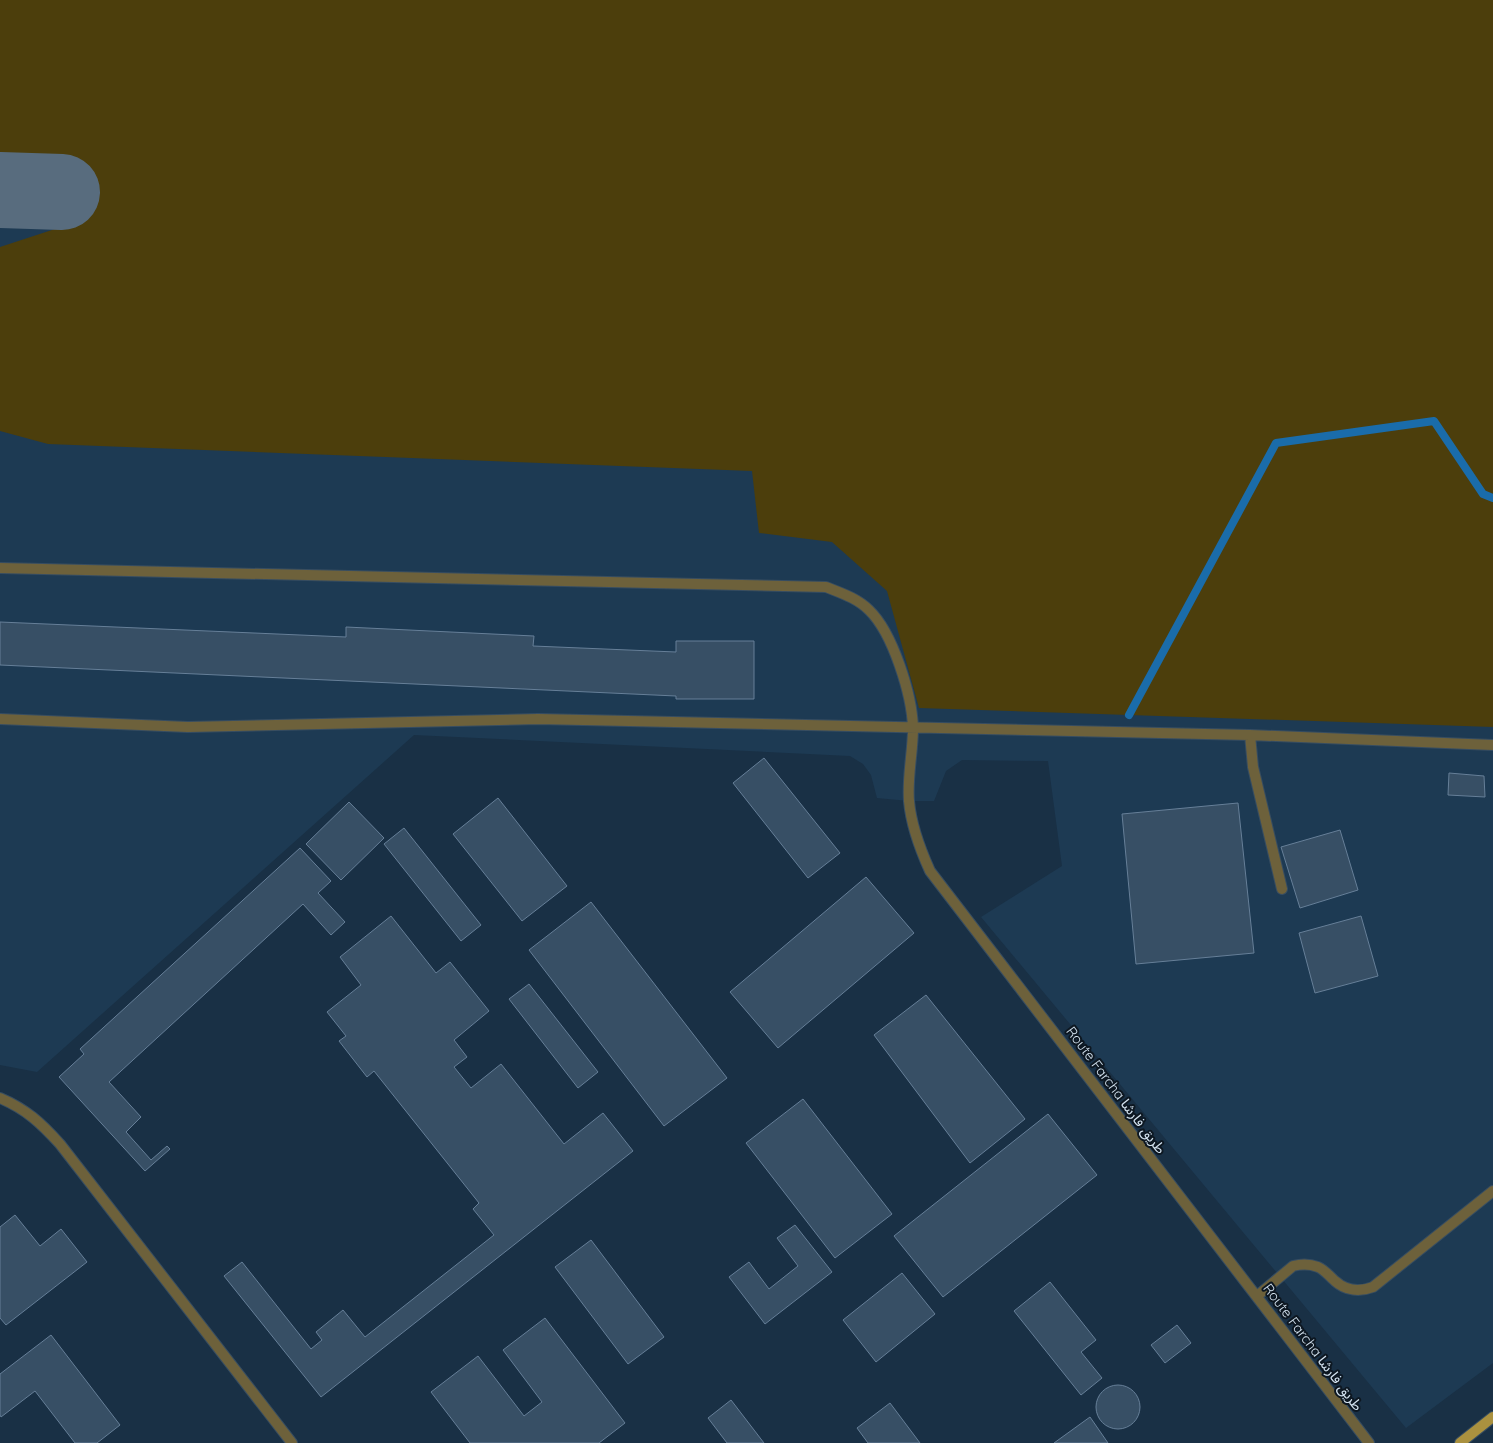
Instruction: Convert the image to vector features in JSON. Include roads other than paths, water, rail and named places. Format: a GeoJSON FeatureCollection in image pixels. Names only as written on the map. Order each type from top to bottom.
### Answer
{"type":"FeatureCollection","features":[{"type":"Feature","properties":{"kind":"main road"},"geometry":{"type":"LineString","coordinates":[[1460,1443],[1493,1416]]}},
{"type":"Feature","properties":{"kind":"street","name":"Route Farcha طريق فارشا"},"geometry":{"type":"LineString","coordinates":[[0,568],[826,588],[849,596],[869,610],[884,629],[904,676],[910,701],[913,727],[909,801],[916,835],[930,871],[1369,1443]]}},
{"type":"Feature","properties":{"kind":"street"},"geometry":{"type":"LineString","coordinates":[[0,719],[188,728],[538,719],[1250,735],[1493,745]]}},
{"type":"Feature","properties":{"kind":"street"},"geometry":{"type":"LineString","coordinates":[[1250,735],[1253,767],[1282,889]]}},
{"type":"Feature","properties":{"kind":"street"},"geometry":{"type":"LineString","coordinates":[[0,1098],[14,1104],[37,1119],[60,1144],[292,1443]]}},
{"type":"Feature","properties":{"kind":"street"},"geometry":{"type":"LineString","coordinates":[[1257,1296],[1293,1266],[1300,1265],[1318,1267],[1335,1281],[1353,1290],[1363,1290],[1373,1287],[1493,1191]]}},
{"type":"Feature","properties":{"kind":"waterway"},"geometry":{"type":"LineString","coordinates":[[1129,715],[1276,443],[1434,421],[1483,494],[1493,498]]}}]}
